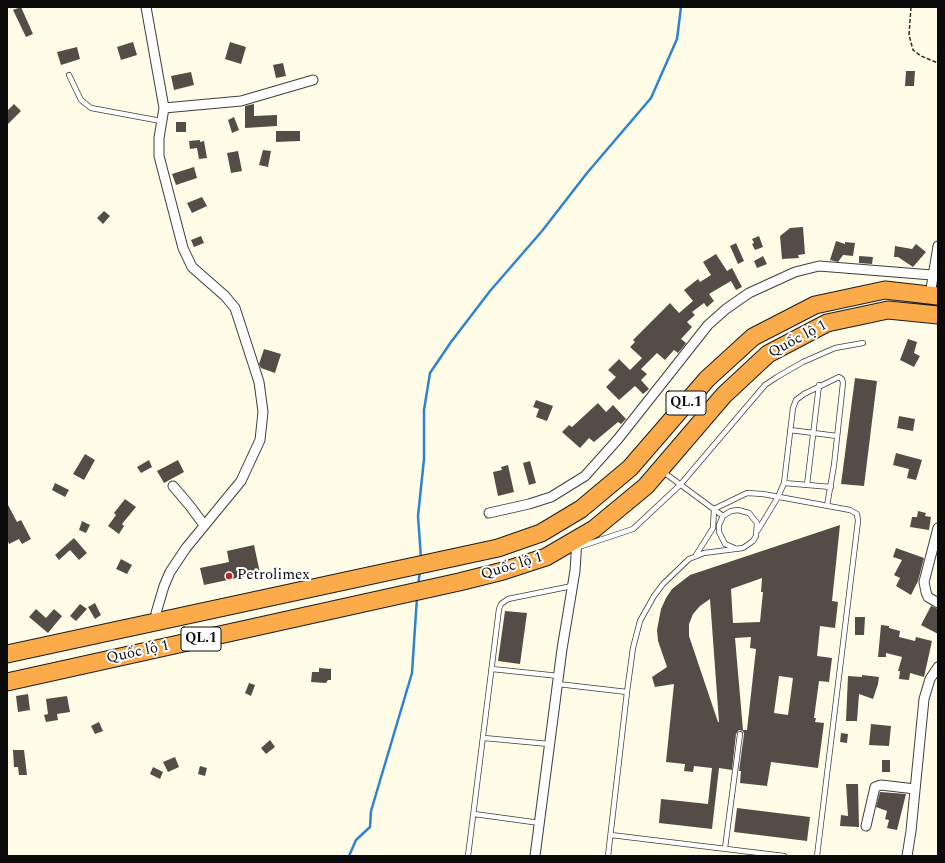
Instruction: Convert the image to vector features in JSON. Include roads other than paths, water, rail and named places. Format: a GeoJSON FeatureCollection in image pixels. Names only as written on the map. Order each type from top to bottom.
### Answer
{"type":"FeatureCollection","features":[{"type":"Feature","properties":{"kind":"highway","name":"Quốc lộ 1"},"geometry":{"type":"LineString","coordinates":[[7,654],[498,548],[541,533],[581,509],[630,468],[707,379],[754,337],[815,305],[885,290],[934,295]]}},
{"type":"Feature","properties":{"kind":"highway","name":"Quốc lộ 1"},"geometry":{"type":"LineString","coordinates":[[7,682],[459,582],[503,571],[546,556],[576,544],[646,486],[724,395],[768,354],[827,323],[888,310],[938,315]]}},
{"type":"Feature","properties":{"kind":"highway"},"geometry":{"type":"LineString","coordinates":[[641,455],[660,469]]}},
{"type":"Feature","properties":{"kind":"highway"},"geometry":{"type":"LineString","coordinates":[[197,613],[205,638]]}},
{"type":"Feature","properties":{"kind":"street"},"geometry":{"type":"LineString","coordinates":[[146,7],[164,108],[161,121],[159,148],[161,167],[185,255],[197,272],[225,296],[234,308],[259,382],[263,402],[262,429],[248,468],[231,494],[176,561],[167,579],[156,613],[160,621]]}},
{"type":"Feature","properties":{"kind":"street"},"geometry":{"type":"LineString","coordinates":[[164,108],[241,101],[313,80]]}},
{"type":"Feature","properties":{"kind":"street"},"geometry":{"type":"LineString","coordinates":[[934,295],[932,275],[938,246]]}},
{"type":"Feature","properties":{"kind":"street"},"geometry":{"type":"LineString","coordinates":[[489,513],[530,504],[551,497],[574,485],[585,476],[618,439],[708,325],[726,309],[750,293],[795,272],[819,266],[932,275]]}},
{"type":"Feature","properties":{"kind":"street"},"geometry":{"type":"LineString","coordinates":[[173,486],[204,525]]}},
{"type":"Feature","properties":{"kind":"street"},"geometry":{"type":"LineString","coordinates":[[938,528],[924,587],[928,597],[938,603]]}},
{"type":"Feature","properties":{"kind":"street"},"geometry":{"type":"LineString","coordinates":[[535,856],[549,744],[576,559],[576,544]]}},
{"type":"Feature","properties":{"kind":"street"},"geometry":{"type":"LineString","coordinates":[[906,856],[915,789],[924,699],[930,679],[938,667]]}},
{"type":"Feature","properties":{"kind":"street"},"geometry":{"type":"LineString","coordinates":[[866,826],[875,787],[881,785],[915,789]]}},
{"type":"Feature","properties":{"kind":"lane"},"geometry":{"type":"LineString","coordinates":[[69,75],[81,100],[91,108],[99,111],[161,121]]}},
{"type":"Feature","properties":{"kind":"lane"},"geometry":{"type":"LineString","coordinates":[[576,544],[633,528],[680,485],[765,385],[782,374],[835,348],[863,343]]}},
{"type":"Feature","properties":{"kind":"lane"},"geometry":{"type":"LineString","coordinates":[[696,555],[737,549],[749,545],[756,536],[758,530],[778,497],[784,482],[793,408],[796,400],[819,385],[837,378],[842,379],[831,487],[827,506]]}},
{"type":"Feature","properties":{"kind":"lane"},"geometry":{"type":"LineString","coordinates":[[807,485],[819,385]]}},
{"type":"Feature","properties":{"kind":"lane"},"geometry":{"type":"LineString","coordinates":[[790,430],[837,436]]}},
{"type":"Feature","properties":{"kind":"lane"},"geometry":{"type":"LineString","coordinates":[[660,469],[723,516]]}},
{"type":"Feature","properties":{"kind":"lane"},"geometry":{"type":"LineString","coordinates":[[784,482],[831,487]]}},
{"type":"Feature","properties":{"kind":"lane"},"geometry":{"type":"LineString","coordinates":[[714,509],[747,493],[827,506],[853,511],[857,514],[858,521],[817,856]]}},
{"type":"Feature","properties":{"kind":"lane"},"geometry":{"type":"LineString","coordinates":[[608,856],[627,692],[636,634],[646,610],[654,596],[674,572],[696,555],[713,528],[714,509]]}},
{"type":"Feature","properties":{"kind":"lane"},"geometry":{"type":"LineString","coordinates":[[737,549],[725,544],[721,538],[719,525],[723,516],[731,511],[744,510],[754,518],[758,530]]}},
{"type":"Feature","properties":{"kind":"lane"},"geometry":{"type":"LineString","coordinates":[[468,856],[498,617],[503,602],[516,597],[572,586]]}},
{"type":"Feature","properties":{"kind":"lane"},"geometry":{"type":"LineString","coordinates":[[492,669],[627,692]]}},
{"type":"Feature","properties":{"kind":"lane"},"geometry":{"type":"LineString","coordinates":[[725,848],[740,734]]}},
{"type":"Feature","properties":{"kind":"lane"},"geometry":{"type":"LineString","coordinates":[[484,738],[549,744]]}},
{"type":"Feature","properties":{"kind":"lane"},"geometry":{"type":"LineString","coordinates":[[474,814],[540,823]]}},
{"type":"Feature","properties":{"kind":"lane"},"geometry":{"type":"LineString","coordinates":[[611,835],[784,856]]}},
{"type":"Feature","properties":{"kind":"waterway"},"geometry":{"type":"LineString","coordinates":[[421,558],[418,516],[424,459],[424,410],[430,373],[451,342],[490,291],[542,231],[587,173],[651,98],[677,39],[681,7]]}},
{"type":"Feature","properties":{"kind":"waterway"},"geometry":{"type":"LineString","coordinates":[[418,586],[420,571]]}},
{"type":"Feature","properties":{"kind":"waterway"},"geometry":{"type":"LineString","coordinates":[[349,856],[356,840],[370,827],[371,811],[412,673],[417,597]]}},
{"type":"Feature","properties":{"kind":"place","name":"Petrolimex"},"geometry":{"type":"Point","coordinates":[229,576]}}]}
